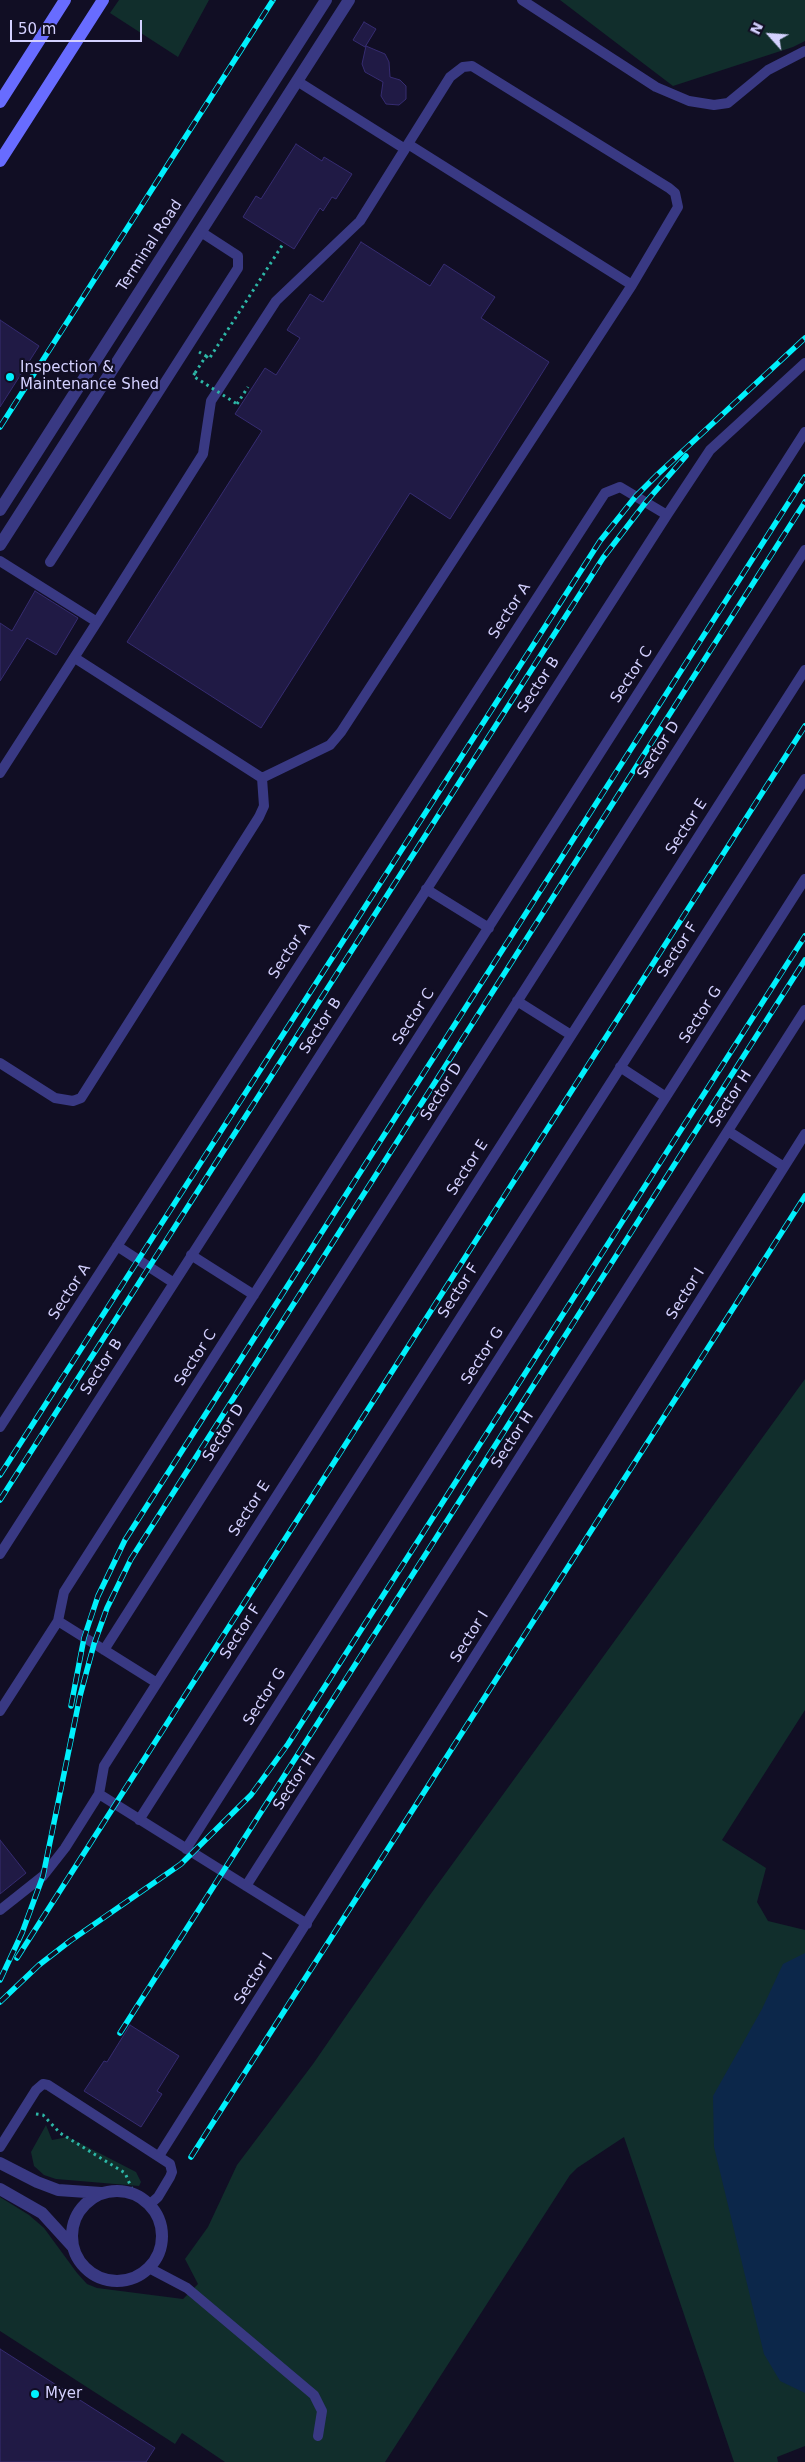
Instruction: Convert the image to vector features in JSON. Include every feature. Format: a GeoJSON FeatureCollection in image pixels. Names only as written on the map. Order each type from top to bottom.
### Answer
{"type":"FeatureCollection","features":[{"type":"Feature","properties":{"kind":"main road"},"geometry":{"type":"LineString","coordinates":[[0,102],[65,0]]}},
{"type":"Feature","properties":{"kind":"main road"},"geometry":{"type":"LineString","coordinates":[[0,161],[103,0]]}},
{"type":"Feature","properties":{"kind":"street","name":"Terminal Road"},"geometry":{"type":"LineString","coordinates":[[0,510],[326,0]]}},
{"type":"Feature","properties":{"kind":"street"},"geometry":{"type":"LineString","coordinates":[[0,545],[349,0]]}},
{"type":"Feature","properties":{"kind":"street"},"geometry":{"type":"LineString","coordinates":[[0,2163],[37,2182],[58,2190],[103,2193],[124,2191],[134,2194],[150,2205],[160,2221],[162,2233],[161,2246],[157,2258],[149,2268],[138,2276],[125,2281],[111,2282],[98,2278],[78,2260],[73,2247],[74,2220],[81,2208],[91,2199],[103,2193]]}},
{"type":"Feature","properties":{"kind":"street"},"geometry":{"type":"LineString","coordinates":[[0,2189],[42,2213],[73,2247]]}},
{"type":"Feature","properties":{"kind":"lane"},"geometry":{"type":"LineString","coordinates":[[522,0],[656,86],[690,101],[714,105],[728,103],[768,70],[805,52]]}},
{"type":"Feature","properties":{"kind":"lane"},"geometry":{"type":"LineString","coordinates":[[0,773],[75,658],[203,454],[211,401],[276,301],[360,221],[450,77],[463,67],[480,69],[675,193],[678,207],[632,285],[341,732],[330,745],[317,753],[262,778]]}},
{"type":"Feature","properties":{"kind":"lane"},"geometry":{"type":"LineString","coordinates":[[297,81],[632,285]]}},
{"type":"Feature","properties":{"kind":"lane"},"geometry":{"type":"LineString","coordinates":[[50,562],[238,268],[238,256],[201,232]]}},
{"type":"Feature","properties":{"kind":"lane","name":"Sector B"},"geometry":{"type":"LineString","coordinates":[[0,1554],[710,450],[805,363]]}},
{"type":"Feature","properties":{"kind":"lane","name":"Sector C"},"geometry":{"type":"LineString","coordinates":[[58,1621],[64,1592],[805,432]]}},
{"type":"Feature","properties":{"kind":"lane","name":"Sector A"},"geometry":{"type":"LineString","coordinates":[[1,1424],[605,493],[620,487],[667,515]]}},
{"type":"Feature","properties":{"kind":"lane","name":"Sector D"},"geometry":{"type":"LineString","coordinates":[[104,1650],[805,550]]}},
{"type":"Feature","properties":{"kind":"lane"},"geometry":{"type":"LineString","coordinates":[[0,561],[97,622]]}},
{"type":"Feature","properties":{"kind":"lane"},"geometry":{"type":"LineString","coordinates":[[75,658],[262,778]]}},
{"type":"Feature","properties":{"kind":"lane","name":"Sector E"},"geometry":{"type":"LineString","coordinates":[[0,1910],[43,1876],[66,1848],[98,1794],[104,1766],[805,670]]}},
{"type":"Feature","properties":{"kind":"lane"},"geometry":{"type":"LineString","coordinates":[[0,1064],[55,1098],[73,1102],[81,1098],[259,817],[264,806],[262,778]]}},
{"type":"Feature","properties":{"kind":"lane","name":"Sector F"},"geometry":{"type":"LineString","coordinates":[[139,1820],[805,779]]}},
{"type":"Feature","properties":{"kind":"lane","name":"Sector G"},"geometry":{"type":"LineString","coordinates":[[186,1849],[805,879]]}},
{"type":"Feature","properties":{"kind":"lane"},"geometry":{"type":"LineString","coordinates":[[426,889],[488,928]]}},
{"type":"Feature","properties":{"kind":"lane"},"geometry":{"type":"LineString","coordinates":[[517,1001],[571,1035]]}},
{"type":"Feature","properties":{"kind":"lane","name":"Sector H"},"geometry":{"type":"LineString","coordinates":[[246,1886],[805,1010]]}},
{"type":"Feature","properties":{"kind":"lane"},"geometry":{"type":"LineString","coordinates":[[620,1068],[666,1097]]}},
{"type":"Feature","properties":{"kind":"lane"},"geometry":{"type":"LineString","coordinates":[[728,1131],[784,1166]]}},
{"type":"Feature","properties":{"kind":"lane","name":"Sector I"},"geometry":{"type":"LineString","coordinates":[[159,2156],[805,1134]]}},
{"type":"Feature","properties":{"kind":"lane"},"geometry":{"type":"LineString","coordinates":[[117,1246],[174,1283]]}},
{"type":"Feature","properties":{"kind":"lane"},"geometry":{"type":"LineString","coordinates":[[191,1255],[254,1295]]}},
{"type":"Feature","properties":{"kind":"lane"},"geometry":{"type":"LineString","coordinates":[[0,1711],[58,1621],[157,1682]]}},
{"type":"Feature","properties":{"kind":"lane"},"geometry":{"type":"LineString","coordinates":[[98,1794],[306,1924]]}},
{"type":"Feature","properties":{"kind":"lane"},"geometry":{"type":"LineString","coordinates":[[0,2147],[39,2086],[48,2085],[170,2164],[172,2172],[158,2197],[150,2205]]}},
{"type":"Feature","properties":{"kind":"lane"},"geometry":{"type":"LineString","coordinates":[[149,2268],[187,2288],[314,2395],[322,2411],[318,2436]]}},
{"type":"Feature","properties":{"kind":"path"},"geometry":{"type":"LineString","coordinates":[[206,356],[210,359],[283,244]]}},
{"type":"Feature","properties":{"kind":"path"},"geometry":{"type":"LineString","coordinates":[[203,361],[193,376],[237,404],[248,387]]}},
{"type":"Feature","properties":{"kind":"path"},"geometry":{"type":"LineString","coordinates":[[24,2108],[32,2114],[43,2115],[60,2133],[125,2173],[134,2194]]}},
{"type":"Feature","properties":{"kind":"green space"},"geometry":{"type":"Polygon","coordinates":[[[119,0],[209,0],[178,57],[110,13],[119,0]]]}},
{"type":"Feature","properties":{"kind":"green space"},"geometry":{"type":"Polygon","coordinates":[[[560,0],[805,0],[805,41],[793,47],[673,86],[560,0]]]}},
{"type":"Feature","properties":{"kind":"green space"},"geometry":{"type":"Polygon","coordinates":[[[805,1379],[805,1710],[722,1840],[766,1868],[757,1902],[768,1921],[805,1930],[805,2446],[777,2457],[778,2462],[734,2462],[624,2137],[577,2168],[570,2175],[385,2462],[225,2462],[182,2433],[175,2444],[0,2331],[0,2197],[29,2215],[44,2228],[87,2284],[97,2288],[183,2299],[198,2284],[185,2259],[208,2227],[237,2165],[313,2064],[427,1899],[805,1379]]]}},
{"type":"Feature","properties":{"kind":"green space"},"geometry":{"type":"Polygon","coordinates":[[[46,2125],[52,2140],[68,2137],[136,2172],[141,2182],[139,2186],[56,2179],[44,2175],[34,2166],[31,2152],[46,2125]]]}},
{"type":"Feature","properties":{"kind":"water"},"geometry":{"type":"Polygon","coordinates":[[[805,1953],[805,2393],[780,2381],[764,2354],[714,2147],[713,2096],[762,2009],[783,1964],[805,1953]]]}},
{"type":"Feature","properties":{"kind":"building"},"geometry":{"type":"Polygon","coordinates":[[[364,22],[376,29],[365,47],[353,40],[364,22]]]}},
{"type":"Feature","properties":{"kind":"building"},"geometry":{"type":"Polygon","coordinates":[[[366,46],[385,54],[389,62],[390,77],[400,80],[406,86],[406,99],[399,105],[386,104],[381,96],[383,82],[365,72],[362,64],[366,46]]]}},
{"type":"Feature","properties":{"kind":"building"},"geometry":{"type":"Polygon","coordinates":[[[296,144],[322,161],[324,157],[352,174],[336,199],[332,197],[323,211],[320,208],[294,249],[243,217],[256,196],[261,199],[296,144]]]}},
{"type":"Feature","properties":{"kind":"building"},"geometry":{"type":"Polygon","coordinates":[[[361,242],[430,286],[444,264],[495,297],[481,318],[549,362],[450,519],[410,493],[261,728],[127,642],[262,431],[235,414],[265,368],[276,375],[300,338],[287,330],[310,294],[323,302],[361,242]]]}},
{"type":"Feature","properties":{"kind":"building","name":"Inspection & Maintenance Shed"},"geometry":{"type":"Polygon","coordinates":[[[0,320],[39,346],[0,407],[0,320]]]}},
{"type":"Feature","properties":{"kind":"building"},"geometry":{"type":"Polygon","coordinates":[[[35,591],[78,618],[56,655],[27,638],[0,681],[0,623],[12,631],[35,591]]]}},
{"type":"Feature","properties":{"kind":"building"},"geometry":{"type":"Polygon","coordinates":[[[0,1840],[26,1873],[0,1894],[0,1840]]]}},
{"type":"Feature","properties":{"kind":"building"},"geometry":{"type":"Polygon","coordinates":[[[130,2025],[179,2056],[157,2091],[162,2094],[141,2127],[84,2091],[104,2061],[107,2062],[130,2025]]]}},
{"type":"Feature","properties":{"kind":"building","name":"Myer"},"geometry":{"type":"Polygon","coordinates":[[[0,2349],[155,2448],[146,2462],[0,2462],[0,2349]]]}},
{"type":"Feature","properties":{"kind":"railway"},"geometry":{"type":"LineString","coordinates":[[0,427],[273,0]]}},
{"type":"Feature","properties":{"kind":"railway"},"geometry":{"type":"LineString","coordinates":[[0,1475],[600,541],[636,496],[658,474],[805,338]]}},
{"type":"Feature","properties":{"kind":"railway"},"geometry":{"type":"LineString","coordinates":[[0,1500],[603,558],[646,502],[686,456]]}},
{"type":"Feature","properties":{"kind":"railway"},"geometry":{"type":"LineString","coordinates":[[71,1706],[84,1638],[98,1596],[125,1540],[805,477]]}},
{"type":"Feature","properties":{"kind":"railway"},"geometry":{"type":"LineString","coordinates":[[0,1980],[22,1933],[43,1876],[80,1696],[94,1644],[107,1608],[131,1559],[805,502]]}},
{"type":"Feature","properties":{"kind":"railway"},"geometry":{"type":"LineString","coordinates":[[17,1958],[805,726]]}},
{"type":"Feature","properties":{"kind":"railway"},"geometry":{"type":"LineString","coordinates":[[0,2002],[39,1965],[70,1941],[181,1864],[251,1795],[288,1744],[805,936]]}},
{"type":"Feature","properties":{"kind":"railway"},"geometry":{"type":"LineString","coordinates":[[120,2033],[805,960]]}},
{"type":"Feature","properties":{"kind":"railway"},"geometry":{"type":"LineString","coordinates":[[191,2157],[805,1196]]}},
{"type":"Feature","properties":{"kind":"place","name":"Inspection & Maintenance Shed"},"geometry":{"type":"Point","coordinates":[10,377]}},
{"type":"Feature","properties":{"kind":"place","name":"Myer"},"geometry":{"type":"Point","coordinates":[35,2394]}}]}
